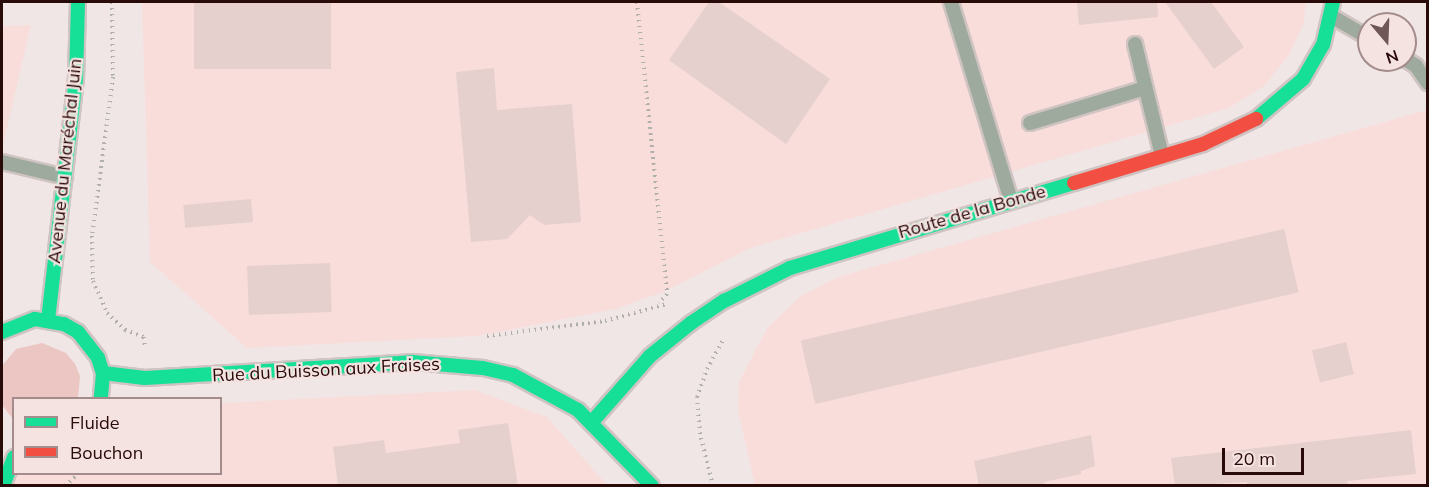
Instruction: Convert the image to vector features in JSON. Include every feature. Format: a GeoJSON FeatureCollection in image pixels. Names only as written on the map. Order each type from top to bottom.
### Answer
{"type":"FeatureCollection","features":[{"type":"Feature","properties":{"kind":"street","name":"Avenue du Maréchal Juin"},"geometry":{"type":"LineString","coordinates":[[48,320],[76,79],[78,2]]}},
{"type":"Feature","properties":{"kind":"street","name":"Route de la Bonde"},"geometry":{"type":"LineString","coordinates":[[591,423],[650,356],[724,300],[790,268],[845,248],[1162,156],[1249,124],[1284,99],[1303,79],[1323,45],[1332,9]]}},
{"type":"Feature","properties":{"kind":"street"},"geometry":{"type":"LineString","coordinates":[[2,332],[22,322],[48,320],[64,324],[84,338],[98,358],[103,373],[101,397]]}},
{"type":"Feature","properties":{"kind":"street","name":"Rue du Buisson aux Fraises"},"geometry":{"type":"LineString","coordinates":[[103,373],[145,378],[412,362],[456,364],[513,375],[558,396],[591,423],[652,486]]}},
{"type":"Feature","properties":{"kind":"street"},"geometry":{"type":"LineString","coordinates":[[3,486],[12,462]]}},
{"type":"Feature","properties":{"kind":"lane"},"geometry":{"type":"LineString","coordinates":[[951,2],[1011,201]]}},
{"type":"Feature","properties":{"kind":"lane"},"geometry":{"type":"LineString","coordinates":[[1332,9],[1357,29]]}},
{"type":"Feature","properties":{"kind":"lane"},"geometry":{"type":"LineString","coordinates":[[1135,44],[1162,156]]}},
{"type":"Feature","properties":{"kind":"lane"},"geometry":{"type":"LineString","coordinates":[[1417,67],[1428,83]]}},
{"type":"Feature","properties":{"kind":"lane"},"geometry":{"type":"LineString","coordinates":[[1030,123],[1145,88]]}},
{"type":"Feature","properties":{"kind":"lane"},"geometry":{"type":"LineString","coordinates":[[2,162],[65,177]]}},
{"type":"Feature","properties":{"kind":"path"},"geometry":{"type":"LineString","coordinates":[[112,2],[113,77],[92,236],[93,281],[107,313],[125,330],[144,337],[145,351]]}},
{"type":"Feature","properties":{"kind":"path"},"geometry":{"type":"LineString","coordinates":[[637,2],[667,294],[659,304]]}},
{"type":"Feature","properties":{"kind":"path"},"geometry":{"type":"LineString","coordinates":[[713,486],[700,434],[697,397],[707,369],[727,334]]}},
{"type":"Feature","properties":{"kind":"path"},"geometry":{"type":"LineString","coordinates":[[65,486],[77,475]]}},
{"type":"Feature","properties":{"kind":"shaded area"},"geometry":{"type":"Polygon","coordinates":[[[142,2],[1306,2],[1303,25],[1289,55],[1264,86],[1229,108],[750,248],[663,292],[615,309],[477,336],[247,348],[150,262],[142,2]]]}},
{"type":"Feature","properties":{"kind":"shaded area"},"geometry":{"type":"Polygon","coordinates":[[[31,25],[2,149],[2,26],[31,25]]]}},
{"type":"Feature","properties":{"kind":"shaded area"},"geometry":{"type":"Polygon","coordinates":[[[1427,110],[1427,485],[755,485],[738,411],[739,382],[767,328],[801,296],[838,277],[1427,110]]]}},
{"type":"Feature","properties":{"kind":"shaded area"},"geometry":{"type":"Polygon","coordinates":[[[42,343],[66,353],[75,364],[80,376],[78,397],[12,397],[12,418],[2,405],[2,366],[16,349],[42,343]]]}},
{"type":"Feature","properties":{"kind":"shaded area"},"geometry":{"type":"Polygon","coordinates":[[[475,390],[547,417],[607,485],[2,486],[13,475],[222,475],[222,403],[475,390]]]}},
{"type":"Feature","properties":{"kind":"building"},"geometry":{"type":"Polygon","coordinates":[[[194,2],[331,2],[331,69],[194,69],[194,2]]]}},
{"type":"Feature","properties":{"kind":"building"},"geometry":{"type":"Polygon","coordinates":[[[709,2],[719,2],[830,79],[786,144],[669,60],[709,2]]]}},
{"type":"Feature","properties":{"kind":"building"},"geometry":{"type":"Polygon","coordinates":[[[1077,2],[1157,2],[1158,17],[1079,25],[1077,2]]]}},
{"type":"Feature","properties":{"kind":"building"},"geometry":{"type":"Polygon","coordinates":[[[1165,2],[1211,2],[1244,47],[1214,69],[1165,2]]]}},
{"type":"Feature","properties":{"kind":"building"},"geometry":{"type":"Polygon","coordinates":[[[494,68],[497,110],[572,104],[581,222],[544,225],[530,215],[507,239],[471,242],[456,72],[494,68]]]}},
{"type":"Feature","properties":{"kind":"building"},"geometry":{"type":"Polygon","coordinates":[[[251,199],[253,222],[185,228],[183,205],[251,199]]]}},
{"type":"Feature","properties":{"kind":"building"},"geometry":{"type":"Polygon","coordinates":[[[1284,229],[1299,292],[815,404],[801,341],[1284,229]]]}},
{"type":"Feature","properties":{"kind":"building"},"geometry":{"type":"Polygon","coordinates":[[[330,263],[332,312],[249,315],[247,266],[330,263]]]}},
{"type":"Feature","properties":{"kind":"building"},"geometry":{"type":"Polygon","coordinates":[[[1346,342],[1354,374],[1320,382],[1312,350],[1346,342]]]}},
{"type":"Feature","properties":{"kind":"building"},"geometry":{"type":"Polygon","coordinates":[[[508,423],[518,486],[338,486],[333,447],[384,440],[386,453],[460,443],[458,430],[508,423]]]}},
{"type":"Feature","properties":{"kind":"building"},"geometry":{"type":"Polygon","coordinates":[[[1411,430],[1416,474],[1347,481],[1348,486],[1247,486],[1247,482],[1175,486],[1171,458],[1411,430]]]}},
{"type":"Feature","properties":{"kind":"building"},"geometry":{"type":"Polygon","coordinates":[[[1091,435],[1095,466],[1081,471],[1081,474],[1044,482],[1045,486],[979,486],[974,461],[1091,435]]]}},
{"type":"Feature","properties":{"kind":"traffic: fast"},"geometry":{"type":"LineString","coordinates":[[48,320],[76,79],[78,2]]}},
{"type":"Feature","properties":{"kind":"traffic: fast"},"geometry":{"type":"LineString","coordinates":[[1256,119],[1303,79],[1323,45],[1333,2]]}},
{"type":"Feature","properties":{"kind":"traffic: fast"},"geometry":{"type":"LineString","coordinates":[[591,423],[650,356],[691,323],[724,301],[790,268],[1074,183]]}},
{"type":"Feature","properties":{"kind":"traffic: fast"},"geometry":{"type":"LineString","coordinates":[[2,332],[35,319],[64,324],[78,332],[98,358],[103,373],[101,397]]}},
{"type":"Feature","properties":{"kind":"traffic: fast"},"geometry":{"type":"LineString","coordinates":[[103,373],[145,378],[412,362],[483,368],[513,375],[578,410],[652,486]]}},
{"type":"Feature","properties":{"kind":"traffic: fast"},"geometry":{"type":"LineString","coordinates":[[3,486],[12,462]]}},
{"type":"Feature","properties":{"kind":"traffic: jam"},"geometry":{"type":"LineString","coordinates":[[1074,183],[1203,144],[1256,119]]}}]}
